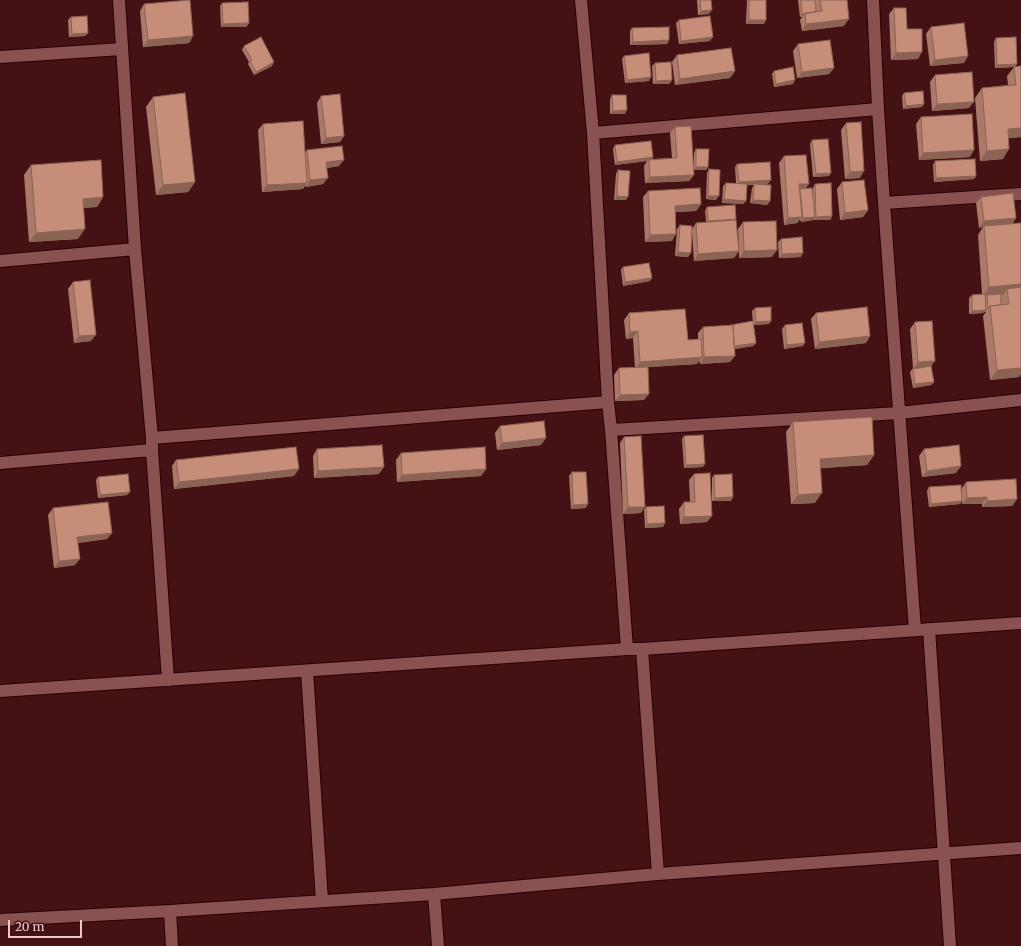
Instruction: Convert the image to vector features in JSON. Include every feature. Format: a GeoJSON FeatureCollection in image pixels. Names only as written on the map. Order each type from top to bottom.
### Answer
{"type":"FeatureCollection","features":[{"type":"Feature","properties":{"kind":"street"},"geometry":{"type":"LineString","coordinates":[[119,0],[135,249],[152,438],[168,680]]}},
{"type":"Feature","properties":{"kind":"street"},"geometry":{"type":"LineString","coordinates":[[581,0],[592,134],[608,402],[627,649]]}},
{"type":"Feature","properties":{"kind":"street"},"geometry":{"type":"LineString","coordinates":[[873,0],[884,203],[915,630]]}},
{"type":"Feature","properties":{"kind":"street"},"geometry":{"type":"LineString","coordinates":[[0,57],[122,49]]}},
{"type":"Feature","properties":{"kind":"street"},"geometry":{"type":"LineString","coordinates":[[592,134],[878,109]]}},
{"type":"Feature","properties":{"kind":"street"},"geometry":{"type":"LineString","coordinates":[[884,203],[1021,194]]}},
{"type":"Feature","properties":{"kind":"street"},"geometry":{"type":"LineString","coordinates":[[0,261],[135,249]]}},
{"type":"Feature","properties":{"kind":"street"},"geometry":{"type":"LineString","coordinates":[[611,430],[899,413],[1021,400]]}},
{"type":"Feature","properties":{"kind":"street"},"geometry":{"type":"LineString","coordinates":[[152,438],[608,402]]}},
{"type":"Feature","properties":{"kind":"street"},"geometry":{"type":"LineString","coordinates":[[0,463],[152,450]]}},
{"type":"Feature","properties":{"kind":"street"},"geometry":{"type":"LineString","coordinates":[[0,691],[1021,623]]}},
{"type":"Feature","properties":{"kind":"street"},"geometry":{"type":"LineString","coordinates":[[929,629],[950,946]]}},
{"type":"Feature","properties":{"kind":"street"},"geometry":{"type":"LineString","coordinates":[[642,649],[658,874]]}},
{"type":"Feature","properties":{"kind":"street"},"geometry":{"type":"LineString","coordinates":[[307,671],[322,901]]}},
{"type":"Feature","properties":{"kind":"street"},"geometry":{"type":"LineString","coordinates":[[0,920],[434,894],[658,874],[1021,848]]}},
{"type":"Feature","properties":{"kind":"street"},"geometry":{"type":"LineString","coordinates":[[434,894],[438,946]]}},
{"type":"Feature","properties":{"kind":"street"},"geometry":{"type":"LineString","coordinates":[[170,911],[172,946]]}},
{"type":"Feature","properties":{"kind":"building"},"geometry":{"type":"Polygon","coordinates":[[[190,0],[193,36],[148,40],[144,4],[190,0]]]}},
{"type":"Feature","properties":{"kind":"building"},"geometry":{"type":"Polygon","coordinates":[[[700,0],[711,0],[712,10],[701,11],[700,0]]]}},
{"type":"Feature","properties":{"kind":"building"},"geometry":{"type":"Polygon","coordinates":[[[749,0],[766,0],[766,20],[749,20],[749,0]]]}},
{"type":"Feature","properties":{"kind":"building"},"geometry":{"type":"Polygon","coordinates":[[[801,0],[815,0],[816,12],[802,14],[801,0]]]}},
{"type":"Feature","properties":{"kind":"building"},"geometry":{"type":"Polygon","coordinates":[[[820,0],[847,0],[849,19],[806,24],[805,13],[822,11],[820,0]]]}},
{"type":"Feature","properties":{"kind":"building"},"geometry":{"type":"Polygon","coordinates":[[[248,2],[249,23],[223,24],[222,3],[248,2]]]}},
{"type":"Feature","properties":{"kind":"building"},"geometry":{"type":"Polygon","coordinates":[[[894,8],[906,8],[907,29],[922,29],[922,52],[896,53],[894,8]]]}},
{"type":"Feature","properties":{"kind":"building"},"geometry":{"type":"Polygon","coordinates":[[[87,16],[88,33],[72,34],[71,17],[87,16]]]}},
{"type":"Feature","properties":{"kind":"building"},"geometry":{"type":"Polygon","coordinates":[[[710,16],[713,37],[681,41],[679,20],[710,16]]]}},
{"type":"Feature","properties":{"kind":"building"},"geometry":{"type":"Polygon","coordinates":[[[964,23],[968,56],[935,60],[931,27],[964,23]]]}},
{"type":"Feature","properties":{"kind":"building"},"geometry":{"type":"Polygon","coordinates":[[[669,27],[669,40],[633,42],[632,28],[669,27]]]}},
{"type":"Feature","properties":{"kind":"building"},"geometry":{"type":"Polygon","coordinates":[[[261,37],[274,62],[256,72],[250,61],[252,60],[244,46],[261,37]]]}},
{"type":"Feature","properties":{"kind":"building"},"geometry":{"type":"Polygon","coordinates":[[[1016,37],[1017,64],[997,65],[996,38],[1016,37]]]}},
{"type":"Feature","properties":{"kind":"building"},"geometry":{"type":"Polygon","coordinates":[[[830,40],[834,68],[802,72],[798,44],[830,40]]]}},
{"type":"Feature","properties":{"kind":"building"},"geometry":{"type":"Polygon","coordinates":[[[731,48],[735,71],[680,79],[677,55],[731,48]]]}},
{"type":"Feature","properties":{"kind":"building"},"geometry":{"type":"Polygon","coordinates":[[[649,53],[651,77],[627,80],[624,56],[649,53]]]}},
{"type":"Feature","properties":{"kind":"building"},"geometry":{"type":"Polygon","coordinates":[[[671,62],[672,80],[656,81],[655,63],[671,62]]]}},
{"type":"Feature","properties":{"kind":"building"},"geometry":{"type":"Polygon","coordinates":[[[1021,66],[1021,128],[1008,129],[1009,149],[987,151],[982,88],[1016,85],[1014,67],[1021,66]]]}},
{"type":"Feature","properties":{"kind":"building"},"geometry":{"type":"Polygon","coordinates":[[[793,67],[795,80],[776,84],[774,71],[793,67]]]}},
{"type":"Feature","properties":{"kind":"building"},"geometry":{"type":"Polygon","coordinates":[[[972,72],[974,102],[937,104],[935,75],[972,72]]]}},
{"type":"Feature","properties":{"kind":"building"},"geometry":{"type":"Polygon","coordinates":[[[923,91],[924,104],[906,106],[904,93],[923,91]]]}},
{"type":"Feature","properties":{"kind":"building"},"geometry":{"type":"Polygon","coordinates":[[[185,93],[195,182],[163,185],[153,97],[185,93]]]}},
{"type":"Feature","properties":{"kind":"building"},"geometry":{"type":"Polygon","coordinates":[[[340,94],[344,136],[326,138],[321,96],[340,94]]]}},
{"type":"Feature","properties":{"kind":"building"},"geometry":{"type":"Polygon","coordinates":[[[612,95],[626,95],[627,110],[613,111],[612,95]]]}},
{"type":"Feature","properties":{"kind":"building"},"geometry":{"type":"Polygon","coordinates":[[[972,114],[974,150],[923,153],[921,117],[972,114]]]}},
{"type":"Feature","properties":{"kind":"building"},"geometry":{"type":"Polygon","coordinates":[[[303,121],[307,183],[267,185],[263,124],[303,121]]]}},
{"type":"Feature","properties":{"kind":"building"},"geometry":{"type":"Polygon","coordinates":[[[861,122],[864,171],[850,172],[846,123],[861,122]]]}},
{"type":"Feature","properties":{"kind":"building"},"geometry":{"type":"Polygon","coordinates":[[[691,126],[694,175],[650,177],[649,160],[677,158],[675,127],[691,126]]]}},
{"type":"Feature","properties":{"kind":"building"},"geometry":{"type":"Polygon","coordinates":[[[828,139],[831,173],[816,174],[812,140],[828,139]]]}},
{"type":"Feature","properties":{"kind":"building"},"geometry":{"type":"Polygon","coordinates":[[[651,141],[653,157],[617,162],[615,145],[651,141]]]}},
{"type":"Feature","properties":{"kind":"building"},"geometry":{"type":"Polygon","coordinates":[[[342,146],[344,160],[326,162],[328,178],[310,180],[307,150],[342,146]]]}},
{"type":"Feature","properties":{"kind":"building"},"geometry":{"type":"Polygon","coordinates":[[[696,149],[709,149],[708,167],[696,167],[696,149]]]}},
{"type":"Feature","properties":{"kind":"building"},"geometry":{"type":"Polygon","coordinates":[[[806,155],[809,184],[799,184],[802,217],[788,218],[784,156],[806,155]]]}},
{"type":"Feature","properties":{"kind":"building"},"geometry":{"type":"Polygon","coordinates":[[[975,159],[976,176],[936,178],[935,161],[975,159]]]}},
{"type":"Feature","properties":{"kind":"building"},"geometry":{"type":"Polygon","coordinates":[[[101,160],[103,197],[83,199],[85,229],[36,233],[31,165],[101,160]]]}},
{"type":"Feature","properties":{"kind":"building"},"geometry":{"type":"Polygon","coordinates":[[[770,162],[771,180],[739,182],[737,164],[770,162]]]}},
{"type":"Feature","properties":{"kind":"building"},"geometry":{"type":"Polygon","coordinates":[[[709,169],[720,170],[719,196],[708,196],[709,169]]]}},
{"type":"Feature","properties":{"kind":"building"},"geometry":{"type":"Polygon","coordinates":[[[618,170],[630,171],[628,197],[617,196],[618,170]]]}},
{"type":"Feature","properties":{"kind":"building"},"geometry":{"type":"Polygon","coordinates":[[[864,180],[868,210],[845,213],[842,182],[864,180]]]}},
{"type":"Feature","properties":{"kind":"building"},"geometry":{"type":"Polygon","coordinates":[[[726,183],[747,184],[746,201],[724,199],[726,183]]]}},
{"type":"Feature","properties":{"kind":"building"},"geometry":{"type":"Polygon","coordinates":[[[831,183],[832,216],[816,217],[815,184],[831,183]]]}},
{"type":"Feature","properties":{"kind":"building"},"geometry":{"type":"Polygon","coordinates":[[[754,184],[771,185],[770,201],[753,200],[754,184]]]}},
{"type":"Feature","properties":{"kind":"building"},"geometry":{"type":"Polygon","coordinates":[[[700,188],[701,204],[675,206],[676,234],[650,235],[648,191],[700,188]]]}},
{"type":"Feature","properties":{"kind":"building"},"geometry":{"type":"Polygon","coordinates":[[[812,188],[815,217],[803,218],[800,189],[812,188]]]}},
{"type":"Feature","properties":{"kind":"building"},"geometry":{"type":"Polygon","coordinates":[[[1013,193],[1016,218],[984,221],[981,197],[1013,193]]]}},
{"type":"Feature","properties":{"kind":"building"},"geometry":{"type":"Polygon","coordinates":[[[735,205],[736,219],[708,221],[707,207],[735,205]]]}},
{"type":"Feature","properties":{"kind":"building"},"geometry":{"type":"Polygon","coordinates":[[[736,220],[739,251],[698,254],[696,223],[736,220]]]}},
{"type":"Feature","properties":{"kind":"building"},"geometry":{"type":"Polygon","coordinates":[[[776,221],[777,250],[744,251],[743,222],[776,221]]]}},
{"type":"Feature","properties":{"kind":"building"},"geometry":{"type":"Polygon","coordinates":[[[1021,223],[1021,284],[989,287],[984,226],[1021,223]]]}},
{"type":"Feature","properties":{"kind":"building"},"geometry":{"type":"Polygon","coordinates":[[[680,225],[692,226],[691,253],[678,252],[680,225]]]}},
{"type":"Feature","properties":{"kind":"building"},"geometry":{"type":"Polygon","coordinates":[[[802,237],[803,253],[782,254],[781,239],[802,237]]]}},
{"type":"Feature","properties":{"kind":"building"},"geometry":{"type":"Polygon","coordinates":[[[649,263],[652,278],[625,282],[623,267],[649,263]]]}},
{"type":"Feature","properties":{"kind":"building"},"geometry":{"type":"Polygon","coordinates":[[[90,280],[96,335],[79,336],[73,282],[90,280]]]}},
{"type":"Feature","properties":{"kind":"building"},"geometry":{"type":"Polygon","coordinates":[[[1021,287],[1021,368],[997,370],[990,306],[1009,304],[1007,289],[1021,287]]]}},
{"type":"Feature","properties":{"kind":"building"},"geometry":{"type":"Polygon","coordinates":[[[985,294],[986,310],[972,311],[972,295],[985,294]]]}},
{"type":"Feature","properties":{"kind":"building"},"geometry":{"type":"Polygon","coordinates":[[[1001,294],[1001,305],[990,306],[988,308],[987,295],[1001,294]]]}},
{"type":"Feature","properties":{"kind":"building"},"geometry":{"type":"Polygon","coordinates":[[[771,307],[771,321],[756,322],[755,308],[771,307]]]}},
{"type":"Feature","properties":{"kind":"building"},"geometry":{"type":"Polygon","coordinates":[[[867,307],[870,336],[819,342],[816,313],[867,307]]]}},
{"type":"Feature","properties":{"kind":"building"},"geometry":{"type":"Polygon","coordinates":[[[685,309],[688,340],[701,339],[702,357],[640,362],[638,331],[630,332],[629,313],[685,309]]]}},
{"type":"Feature","properties":{"kind":"building"},"geometry":{"type":"Polygon","coordinates":[[[753,321],[756,343],[734,346],[733,325],[731,325],[753,321]]]}},
{"type":"Feature","properties":{"kind":"building"},"geometry":{"type":"Polygon","coordinates":[[[932,321],[935,361],[918,362],[915,322],[932,321]]]}},
{"type":"Feature","properties":{"kind":"building"},"geometry":{"type":"Polygon","coordinates":[[[802,323],[805,343],[787,345],[785,325],[802,323]]]}},
{"type":"Feature","properties":{"kind":"building"},"geometry":{"type":"Polygon","coordinates":[[[733,325],[735,356],[704,357],[703,327],[733,325]]]}},
{"type":"Feature","properties":{"kind":"building"},"geometry":{"type":"Polygon","coordinates":[[[931,366],[934,382],[915,384],[913,369],[931,366]]]}},
{"type":"Feature","properties":{"kind":"building"},"geometry":{"type":"Polygon","coordinates":[[[648,367],[649,394],[620,395],[619,368],[648,367]]]}},
{"type":"Feature","properties":{"kind":"building"},"geometry":{"type":"Polygon","coordinates":[[[872,417],[874,455],[820,459],[822,493],[798,495],[793,422],[872,417]]]}},
{"type":"Feature","properties":{"kind":"building"},"geometry":{"type":"Polygon","coordinates":[[[544,421],[546,438],[502,443],[500,426],[544,421]]]}},
{"type":"Feature","properties":{"kind":"building"},"geometry":{"type":"Polygon","coordinates":[[[703,435],[705,464],[686,465],[684,436],[703,435]]]}},
{"type":"Feature","properties":{"kind":"building"},"geometry":{"type":"Polygon","coordinates":[[[641,436],[645,507],[628,507],[624,437],[641,436]]]}},
{"type":"Feature","properties":{"kind":"building"},"geometry":{"type":"Polygon","coordinates":[[[382,445],[384,467],[318,471],[317,449],[382,445]]]}},
{"type":"Feature","properties":{"kind":"building"},"geometry":{"type":"Polygon","coordinates":[[[959,445],[961,466],[927,471],[924,449],[959,445]]]}},
{"type":"Feature","properties":{"kind":"building"},"geometry":{"type":"Polygon","coordinates":[[[296,447],[299,469],[179,482],[176,460],[296,447]]]}},
{"type":"Feature","properties":{"kind":"building"},"geometry":{"type":"Polygon","coordinates":[[[485,447],[486,469],[402,475],[401,453],[485,447]]]}},
{"type":"Feature","properties":{"kind":"building"},"geometry":{"type":"Polygon","coordinates":[[[572,472],[586,472],[588,504],[573,505],[572,472]]]}},
{"type":"Feature","properties":{"kind":"building"},"geometry":{"type":"Polygon","coordinates":[[[710,473],[712,516],[684,517],[684,502],[695,502],[694,474],[710,473]]]}},
{"type":"Feature","properties":{"kind":"building"},"geometry":{"type":"Polygon","coordinates":[[[128,474],[130,492],[100,495],[98,477],[128,474]]]}},
{"type":"Feature","properties":{"kind":"building"},"geometry":{"type":"Polygon","coordinates":[[[732,474],[733,497],[715,498],[714,475],[732,474]]]}},
{"type":"Feature","properties":{"kind":"building"},"geometry":{"type":"Polygon","coordinates":[[[1016,479],[1017,499],[987,501],[987,497],[967,498],[966,482],[1016,479]]]}},
{"type":"Feature","properties":{"kind":"building"},"geometry":{"type":"Polygon","coordinates":[[[961,485],[962,501],[931,504],[929,487],[961,485]]]}},
{"type":"Feature","properties":{"kind":"building"},"geometry":{"type":"Polygon","coordinates":[[[108,502],[112,533],[77,537],[80,559],[59,561],[53,508],[108,502]]]}},
{"type":"Feature","properties":{"kind":"building"},"geometry":{"type":"Polygon","coordinates":[[[664,506],[665,523],[647,524],[646,507],[664,506]]]}}]}
